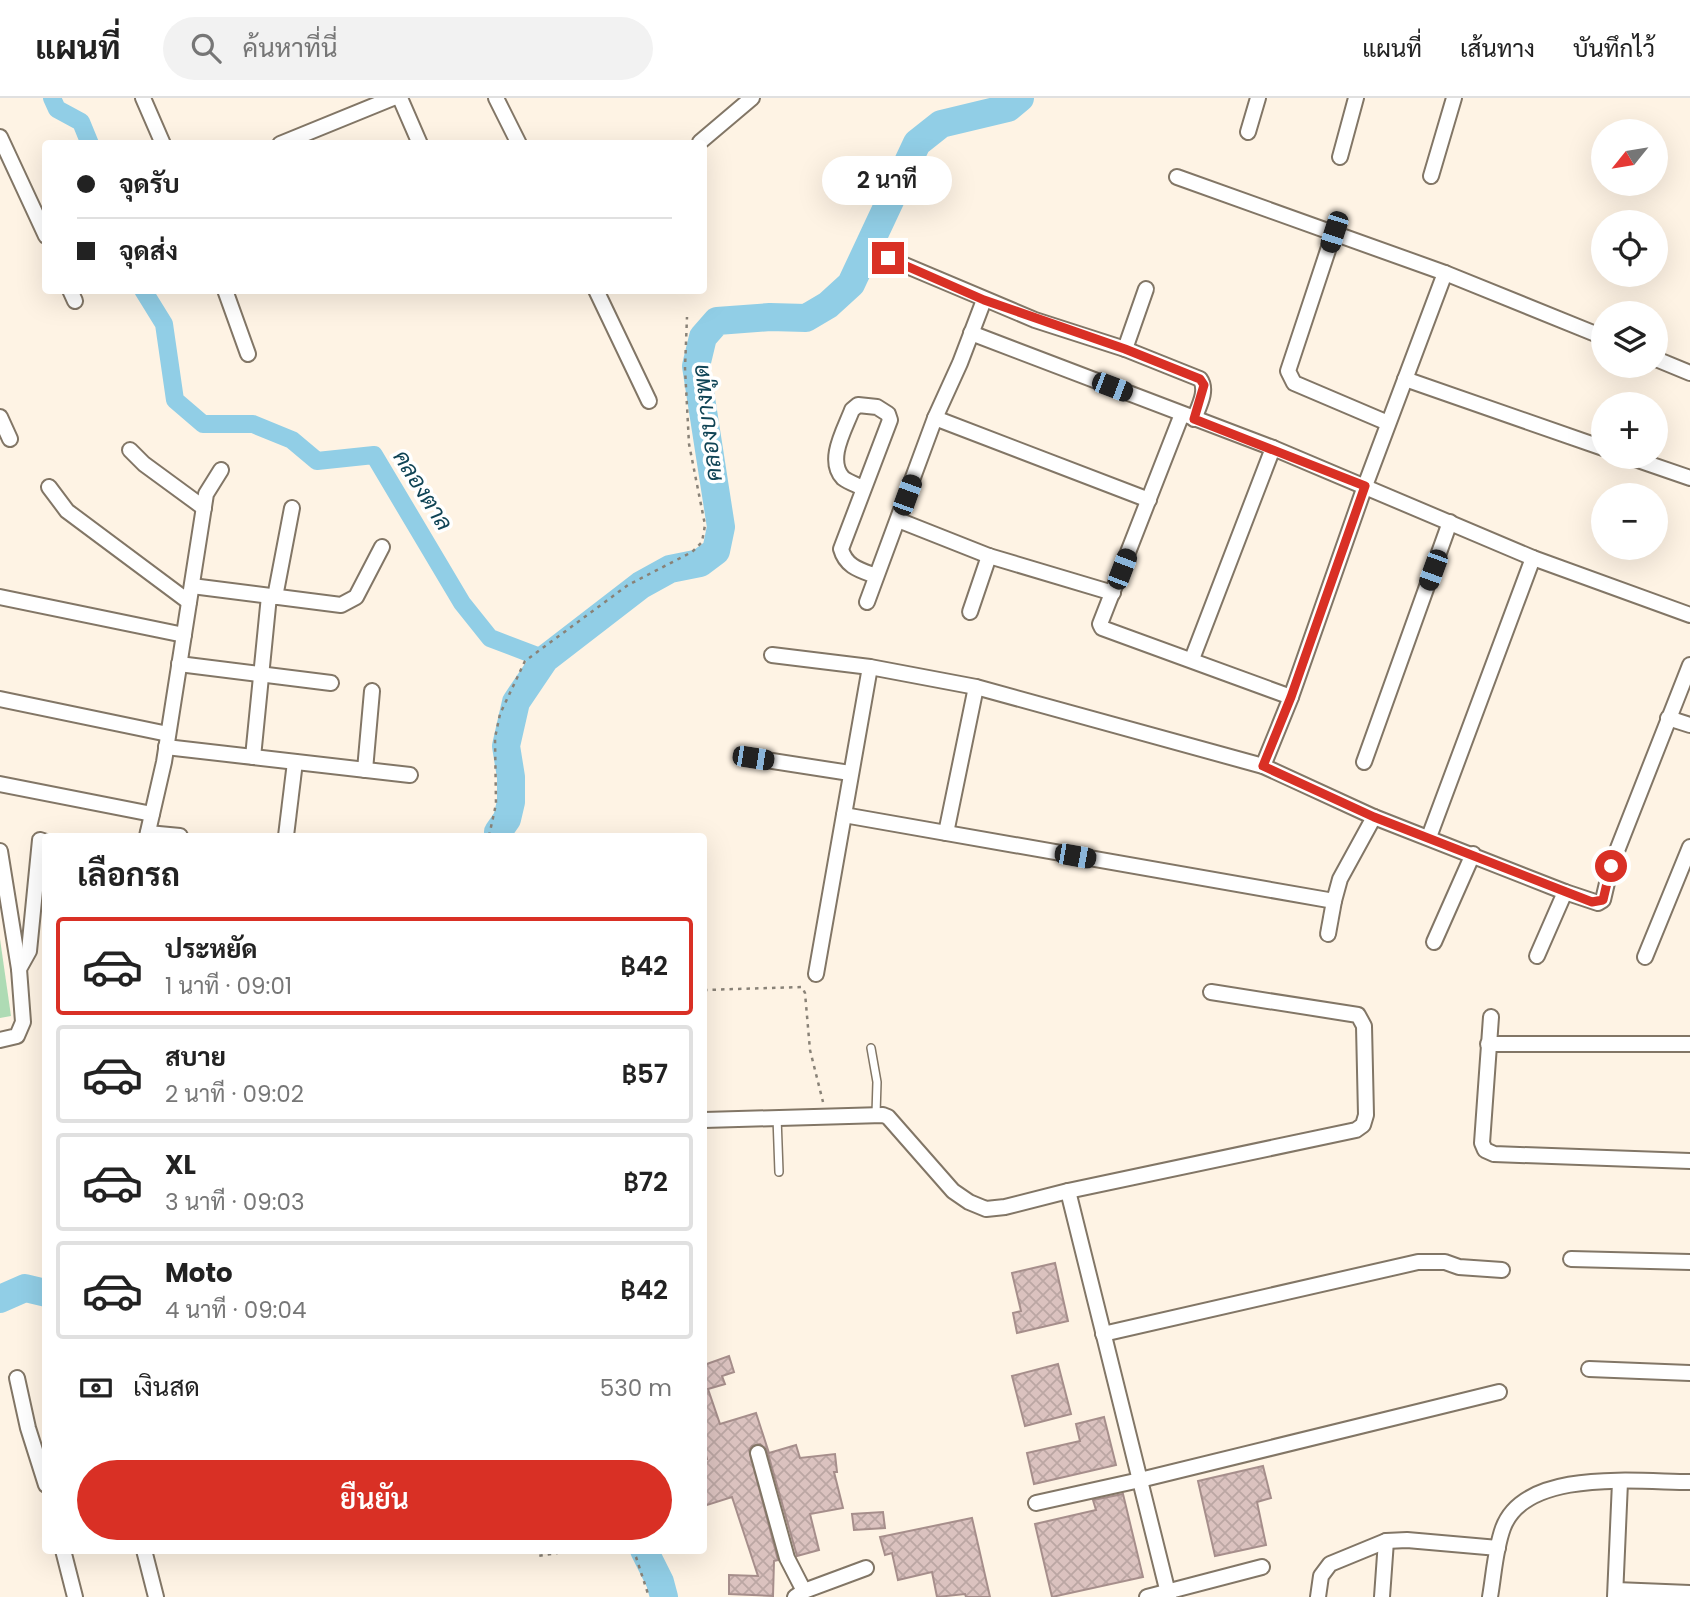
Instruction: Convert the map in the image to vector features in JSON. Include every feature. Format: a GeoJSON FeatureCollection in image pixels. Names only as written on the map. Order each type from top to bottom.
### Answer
{"type":"FeatureCollection","features":[{"type":"Feature","properties":{"kind":"street"},"geometry":{"type":"LineString","coordinates":[[143,98],[161,140]]}},
{"type":"Feature","properties":{"kind":"street"},"geometry":{"type":"LineString","coordinates":[[291,140],[393,98]]}},
{"type":"Feature","properties":{"kind":"street"},"geometry":{"type":"LineString","coordinates":[[400,98],[418,140]]}},
{"type":"Feature","properties":{"kind":"street"},"geometry":{"type":"LineString","coordinates":[[496,98],[517,140]]}},
{"type":"Feature","properties":{"kind":"street"},"geometry":{"type":"LineString","coordinates":[[702,140],[752,98]]}},
{"type":"Feature","properties":{"kind":"street"},"geometry":{"type":"LineString","coordinates":[[1248,132],[1258,98]]}},
{"type":"Feature","properties":{"kind":"street"},"geometry":{"type":"LineString","coordinates":[[1340,157],[1356,98]]}},
{"type":"Feature","properties":{"kind":"street"},"geometry":{"type":"LineString","coordinates":[[1431,176],[1451,99]]}},
{"type":"Feature","properties":{"kind":"street"},"geometry":{"type":"LineString","coordinates":[[0,137],[42,227]]}},
{"type":"Feature","properties":{"kind":"street"},"geometry":{"type":"LineString","coordinates":[[1177,177],[1445,273],[1591,332]]}},
{"type":"Feature","properties":{"kind":"street"},"geometry":{"type":"LineString","coordinates":[[1334,232],[1288,371],[1294,383],[1388,423]]}},
{"type":"Feature","properties":{"kind":"street"},"geometry":{"type":"LineString","coordinates":[[888,258],[984,300],[1125,349],[1200,379],[1204,391],[1188,416],[1149,500],[1100,624],[1102,628],[1291,697]]}},
{"type":"Feature","properties":{"kind":"street"},"geometry":{"type":"LineString","coordinates":[[1263,766],[1291,697],[1365,486],[1445,273]]}},
{"type":"Feature","properties":{"kind":"street"},"geometry":{"type":"LineString","coordinates":[[1125,349],[1146,289]]}},
{"type":"Feature","properties":{"kind":"street"},"geometry":{"type":"LineString","coordinates":[[226,294],[248,354]]}},
{"type":"Feature","properties":{"kind":"street"},"geometry":{"type":"LineString","coordinates":[[598,294],[649,401]]}},
{"type":"Feature","properties":{"kind":"street"},"geometry":{"type":"LineString","coordinates":[[867,602],[935,418],[984,300]]}},
{"type":"Feature","properties":{"kind":"street"},"geometry":{"type":"LineString","coordinates":[[971,333],[1273,448],[1533,558],[1690,615]]}},
{"type":"Feature","properties":{"kind":"street"},"geometry":{"type":"LineString","coordinates":[[1668,364],[1690,373]]}},
{"type":"Feature","properties":{"kind":"street"},"geometry":{"type":"LineString","coordinates":[[1405,379],[1591,444]]}},
{"type":"Feature","properties":{"kind":"street"},"geometry":{"type":"LineString","coordinates":[[863,488],[844,479],[837,468],[836,457],[852,410],[865,404],[883,410],[890,421],[841,549],[844,559],[853,567],[876,576]]}},
{"type":"Feature","properties":{"kind":"street"},"geometry":{"type":"LineString","coordinates":[[0,417],[10,439]]}},
{"type":"Feature","properties":{"kind":"street"},"geometry":{"type":"LineString","coordinates":[[935,418],[1149,500]]}},
{"type":"Feature","properties":{"kind":"street"},"geometry":{"type":"LineString","coordinates":[[1192,660],[1273,448]]}},
{"type":"Feature","properties":{"kind":"street"},"geometry":{"type":"LineString","coordinates":[[130,450],[144,464],[204,508]]}},
{"type":"Feature","properties":{"kind":"street"},"geometry":{"type":"LineString","coordinates":[[1664,469],[1690,478]]}},
{"type":"Feature","properties":{"kind":"street"},"geometry":{"type":"LineString","coordinates":[[147,833],[167,741],[204,508],[209,487],[221,470]]}},
{"type":"Feature","properties":{"kind":"street"},"geometry":{"type":"LineString","coordinates":[[49,486],[67,511],[189,602]]}},
{"type":"Feature","properties":{"kind":"street"},"geometry":{"type":"LineString","coordinates":[[253,757],[272,597],[292,509]]}},
{"type":"Feature","properties":{"kind":"street"},"geometry":{"type":"LineString","coordinates":[[898,520],[989,556],[1113,593]]}},
{"type":"Feature","properties":{"kind":"street"},"geometry":{"type":"LineString","coordinates":[[1364,762],[1450,522]]}},
{"type":"Feature","properties":{"kind":"street"},"geometry":{"type":"LineString","coordinates":[[192,586],[336,606],[346,604],[356,597],[383,547]]}},
{"type":"Feature","properties":{"kind":"street"},"geometry":{"type":"LineString","coordinates":[[970,612],[989,556]]}},
{"type":"Feature","properties":{"kind":"street"},"geometry":{"type":"LineString","coordinates":[[1429,837],[1533,558]]}},
{"type":"Feature","properties":{"kind":"street"},"geometry":{"type":"LineString","coordinates":[[0,597],[184,635]]}},
{"type":"Feature","properties":{"kind":"street"},"geometry":{"type":"LineString","coordinates":[[772,655],[870,667],[976,687],[1263,766],[1374,817],[1592,902],[1603,900],[1611,866],[1690,665]]}},
{"type":"Feature","properties":{"kind":"street"},"geometry":{"type":"LineString","coordinates":[[179,664],[331,683]]}},
{"type":"Feature","properties":{"kind":"street"},"geometry":{"type":"LineString","coordinates":[[816,974],[870,667]]}},
{"type":"Feature","properties":{"kind":"street"},"geometry":{"type":"LineString","coordinates":[[946,833],[976,687]]}},
{"type":"Feature","properties":{"kind":"street"},"geometry":{"type":"LineString","coordinates":[[365,770],[372,691]]}},
{"type":"Feature","properties":{"kind":"street"},"geometry":{"type":"LineString","coordinates":[[0,699],[167,741],[253,757],[410,775]]}},
{"type":"Feature","properties":{"kind":"street"},"geometry":{"type":"LineString","coordinates":[[1668,718],[1690,725]]}},
{"type":"Feature","properties":{"kind":"street"},"geometry":{"type":"LineString","coordinates":[[753,758],[850,773]]}},
{"type":"Feature","properties":{"kind":"street"},"geometry":{"type":"LineString","coordinates":[[286,833],[295,762]]}},
{"type":"Feature","properties":{"kind":"street"},"geometry":{"type":"LineString","coordinates":[[0,784],[152,814]]}},
{"type":"Feature","properties":{"kind":"street"},"geometry":{"type":"LineString","coordinates":[[844,815],[1334,901]]}},
{"type":"Feature","properties":{"kind":"street"},"geometry":{"type":"LineString","coordinates":[[1328,934],[1340,878],[1374,817]]}},
{"type":"Feature","properties":{"kind":"street"},"geometry":{"type":"LineString","coordinates":[[19,969],[29,951],[40,840],[42,841]]}},
{"type":"Feature","properties":{"kind":"street"},"geometry":{"type":"LineString","coordinates":[[1645,957],[1690,847]]}},
{"type":"Feature","properties":{"kind":"street"},"geometry":{"type":"LineString","coordinates":[[0,851],[19,969],[23,1022],[17,1036],[0,1040]]}},
{"type":"Feature","properties":{"kind":"street"},"geometry":{"type":"LineString","coordinates":[[1434,942],[1473,854]]}},
{"type":"Feature","properties":{"kind":"street"},"geometry":{"type":"LineString","coordinates":[[1537,956],[1565,892]]}},
{"type":"Feature","properties":{"kind":"street"},"geometry":{"type":"LineString","coordinates":[[707,1120],[876,1114],[888,1117],[953,1191],[986,1209],[1356,1130],[1363,1125],[1366,1115],[1364,1026],[1358,1016],[1211,992]]}},
{"type":"Feature","properties":{"kind":"street"},"geometry":{"type":"LineString","coordinates":[[1491,1017],[1482,1143],[1485,1150],[1494,1154],[1531,1156],[1690,1161]]}},
{"type":"Feature","properties":{"kind":"street"},"geometry":{"type":"LineString","coordinates":[[1488,1044],[1690,1044]]}},
{"type":"Feature","properties":{"kind":"street"},"geometry":{"type":"LineString","coordinates":[[1068,1191],[1168,1594]]}},
{"type":"Feature","properties":{"kind":"street"},"geometry":{"type":"LineString","coordinates":[[1571,1259],[1690,1262]]}},
{"type":"Feature","properties":{"kind":"street"},"geometry":{"type":"LineString","coordinates":[[1103,1334],[1418,1262],[1445,1262],[1459,1267],[1502,1270]]}},
{"type":"Feature","properties":{"kind":"street"},"geometry":{"type":"LineString","coordinates":[[1589,1369],[1690,1373]]}},
{"type":"Feature","properties":{"kind":"street"},"geometry":{"type":"LineString","coordinates":[[17,1378],[28,1428],[42,1472]]}},
{"type":"Feature","properties":{"kind":"street"},"geometry":{"type":"LineString","coordinates":[[1036,1503],[1499,1392]]}},
{"type":"Feature","properties":{"kind":"street"},"geometry":{"type":"LineString","coordinates":[[758,1453],[799,1594],[866,1568]]}},
{"type":"Feature","properties":{"kind":"street"},"geometry":{"type":"LineString","coordinates":[[1620,1482],[1615,1594],[1690,1593]]}},
{"type":"Feature","properties":{"kind":"street"},"geometry":{"type":"LineString","coordinates":[[1490,1597],[1504,1526],[1518,1506],[1538,1492],[1566,1484],[1690,1482]]}},
{"type":"Feature","properties":{"kind":"street"},"geometry":{"type":"LineString","coordinates":[[1318,1597],[1321,1576],[1330,1564],[1386,1541],[1498,1548]]}},
{"type":"Feature","properties":{"kind":"street"},"geometry":{"type":"LineString","coordinates":[[1382,1597],[1386,1541]]}},
{"type":"Feature","properties":{"kind":"street"},"geometry":{"type":"LineString","coordinates":[[64,1554],[75,1597]]}},
{"type":"Feature","properties":{"kind":"street"},"geometry":{"type":"LineString","coordinates":[[146,1554],[156,1597]]}},
{"type":"Feature","properties":{"kind":"street"},"geometry":{"type":"LineString","coordinates":[[1147,1597],[1168,1594],[1262,1567]]}},
{"type":"Feature","properties":{"kind":"lane"},"geometry":{"type":"LineString","coordinates":[[871,1048],[877,1082],[876,1114]]}},
{"type":"Feature","properties":{"kind":"lane"},"geometry":{"type":"LineString","coordinates":[[777,1117],[779,1172]]}},
{"type":"Feature","properties":{"kind":"path"},"geometry":{"type":"LineString","coordinates":[[490,833],[496,804],[495,738],[500,714],[525,662],[628,585],[692,552],[702,542],[705,525],[689,444],[685,368],[687,317]]}},
{"type":"Feature","properties":{"kind":"path"},"geometry":{"type":"LineString","coordinates":[[707,990],[802,987],[805,993],[810,1050],[826,1115]]}},
{"type":"Feature","properties":{"kind":"path"},"geometry":{"type":"LineString","coordinates":[[634,1554],[649,1597]]}},
{"type":"Feature","properties":{"kind":"green space"},"geometry":{"type":"Polygon","coordinates":[[[0,939],[11,1016],[0,1018],[0,939]]]}},
{"type":"Feature","properties":{"kind":"building"},"geometry":{"type":"Polygon","coordinates":[[[1055,1263],[1068,1321],[1017,1333],[1013,1313],[1021,1311],[1012,1273],[1055,1263]]]}},
{"type":"Feature","properties":{"kind":"building"},"geometry":{"type":"Polygon","coordinates":[[[729,1356],[734,1372],[722,1376],[725,1384],[708,1389],[720,1424],[756,1413],[769,1453],[796,1445],[800,1458],[835,1454],[837,1472],[834,1472],[843,1508],[810,1514],[819,1550],[797,1556],[767,1450],[760,1444],[749,1450],[778,1560],[774,1561],[773,1596],[729,1594],[729,1575],[758,1576],[732,1497],[707,1505],[707,1364],[729,1356]]]}},
{"type":"Feature","properties":{"kind":"building"},"geometry":{"type":"Polygon","coordinates":[[[1058,1364],[1071,1414],[1025,1426],[1012,1376],[1058,1364]]]}},
{"type":"Feature","properties":{"kind":"building"},"geometry":{"type":"Polygon","coordinates":[[[1104,1417],[1116,1465],[1034,1484],[1027,1453],[1080,1441],[1076,1424],[1104,1417]]]}},
{"type":"Feature","properties":{"kind":"building"},"geometry":{"type":"Polygon","coordinates":[[[1263,1466],[1271,1498],[1257,1502],[1266,1545],[1215,1556],[1198,1481],[1263,1466]]]}},
{"type":"Feature","properties":{"kind":"building"},"geometry":{"type":"Polygon","coordinates":[[[1123,1494],[1143,1577],[1052,1597],[1035,1524],[1096,1510],[1093,1500],[1123,1494]]]}},
{"type":"Feature","properties":{"kind":"building"},"geometry":{"type":"Polygon","coordinates":[[[883,1512],[885,1528],[854,1530],[852,1514],[883,1512]]]}},
{"type":"Feature","properties":{"kind":"building"},"geometry":{"type":"Polygon","coordinates":[[[972,1518],[990,1597],[966,1597],[965,1594],[937,1597],[932,1572],[898,1580],[892,1553],[885,1555],[880,1537],[972,1518]]]}},
{"type":"Feature","properties":{"kind":"waterway","name":"คลองตาล"},"geometry":{"type":"LineString","coordinates":[[52,98],[57,109],[81,122],[88,140]]}},
{"type":"Feature","properties":{"kind":"waterway","name":"คลองบางพูด"},"geometry":{"type":"LineString","coordinates":[[498,833],[507,819],[511,802],[511,777],[506,746],[516,702],[545,659],[641,585],[670,569],[700,563],[716,551],[721,527],[696,366],[703,337],[717,321],[770,317],[806,318],[828,305],[851,284],[917,143],[941,124],[1008,108],[1020,98]]}},
{"type":"Feature","properties":{"kind":"waterway","name":"คลองตาล"},"geometry":{"type":"LineString","coordinates":[[145,294],[164,324],[175,400],[203,424],[253,424],[292,440],[317,461],[374,455],[462,603],[490,638],[545,659]]}},
{"type":"Feature","properties":{"kind":"waterway"},"geometry":{"type":"LineString","coordinates":[[0,1299],[25,1288],[42,1292]]}},
{"type":"Feature","properties":{"kind":"waterway","name":"คลองบางพูด"},"geometry":{"type":"LineString","coordinates":[[646,1554],[660,1582],[664,1597]]}},
{"type":"Feature","properties":{"kind":"route"},"geometry":{"type":"LineString","coordinates":[[888,258],[1035,320],[1125,349],[1200,379],[1204,391],[1194,419],[1365,486],[1291,697],[1263,766],[1374,817],[1592,902],[1603,900],[1611,866]]}}]}
